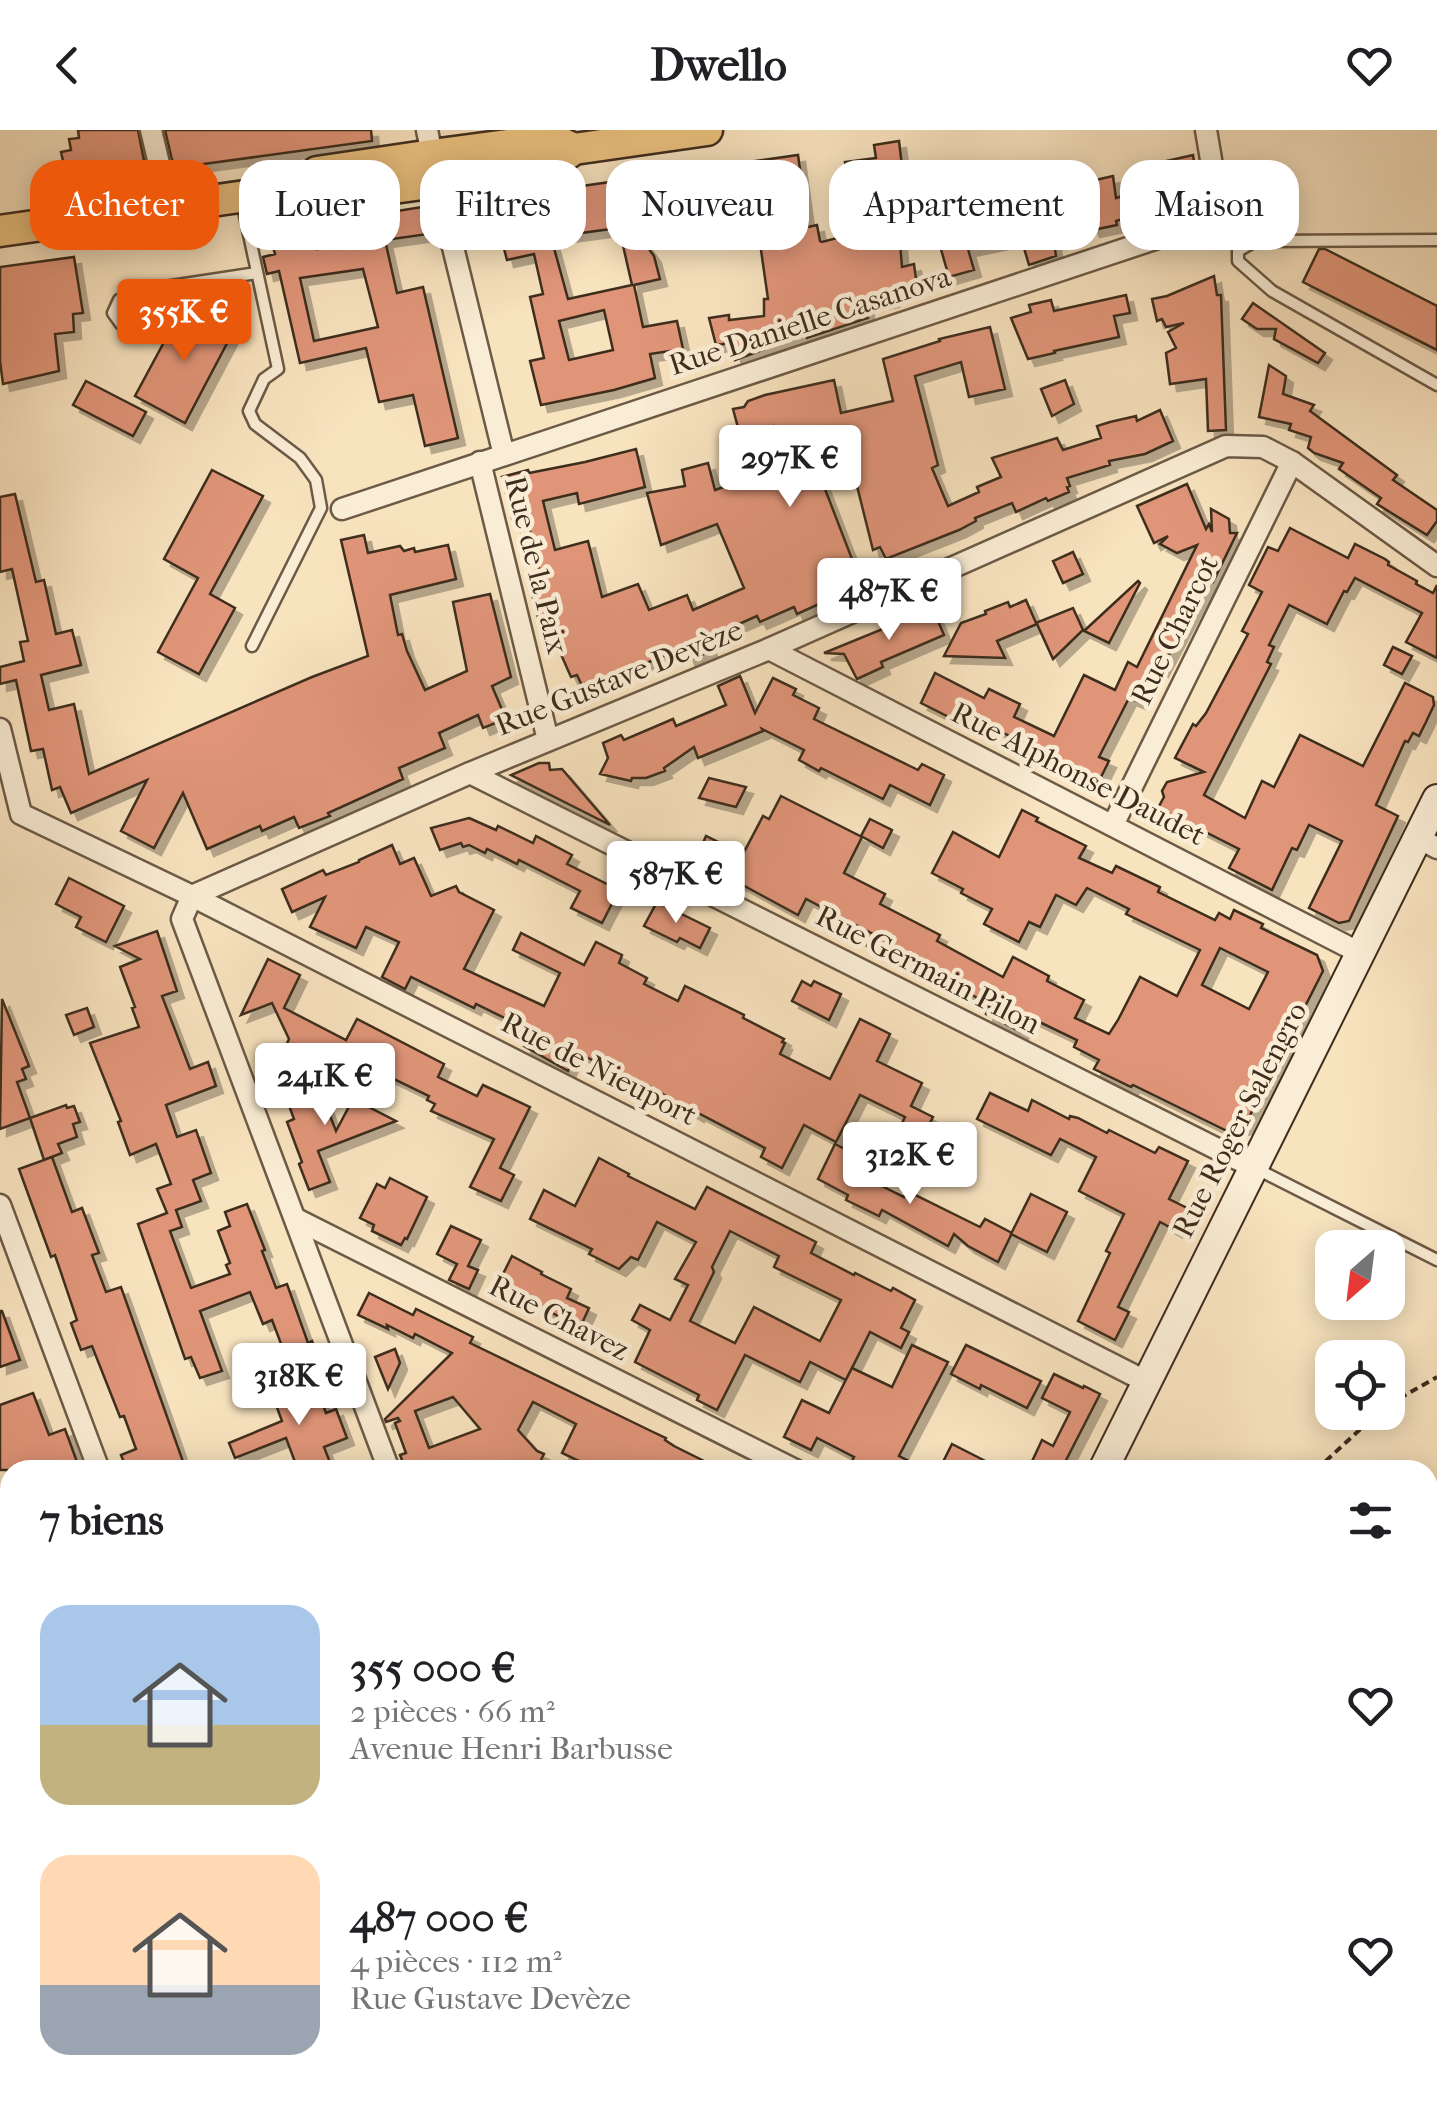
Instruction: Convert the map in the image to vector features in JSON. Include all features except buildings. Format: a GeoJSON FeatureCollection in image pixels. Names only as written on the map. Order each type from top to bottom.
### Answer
{"type":"FeatureCollection","features":[{"type":"Feature","properties":{"kind":"main road"},"geometry":{"type":"LineString","coordinates":[[400,167],[432,155],[557,161],[574,149],[707,130]]}},
{"type":"Feature","properties":{"kind":"main road"},"geometry":{"type":"LineString","coordinates":[[0,232],[30,227]]}},
{"type":"Feature","properties":{"kind":"main road","name":"Rue Roger Salengro"},"geometry":{"type":"LineString","coordinates":[[1108,1460],[1360,953],[1427,843],[1437,800]]}},
{"type":"Feature","properties":{"kind":"street"},"geometry":{"type":"LineString","coordinates":[[151,130],[158,160]]}},
{"type":"Feature","properties":{"kind":"street","name":"Rue Danielle Casanova"},"geometry":{"type":"LineString","coordinates":[[342,509],[1209,221],[1216,195],[1206,130]]}},
{"type":"Feature","properties":{"kind":"street","name":"Rue de la Paix"},"geometry":{"type":"LineString","coordinates":[[432,155],[504,454]]}},
{"type":"Feature","properties":{"kind":"street","name":"Rue Gustave Devèze"},"geometry":{"type":"LineString","coordinates":[[192,896],[470,772],[769,649],[1226,446],[1263,447],[1292,462],[1437,566]]}},
{"type":"Feature","properties":{"kind":"street","name":"Rue de la Paix"},"geometry":{"type":"LineString","coordinates":[[480,462],[548,740]]}},
{"type":"Feature","properties":{"kind":"street","name":"Rue Charcot"},"geometry":{"type":"LineString","coordinates":[[1113,825],[1292,462]]}},
{"type":"Feature","properties":{"kind":"street","name":"Rue Alphonse Daudet"},"geometry":{"type":"LineString","coordinates":[[769,649],[1360,953]]}},
{"type":"Feature","properties":{"kind":"street","name":"Rue de Nieuport"},"geometry":{"type":"LineString","coordinates":[[0,729],[21,814],[192,896],[1147,1382]]}},
{"type":"Feature","properties":{"kind":"street","name":"Rue Germain Pilon"},"geometry":{"type":"LineString","coordinates":[[470,772],[1253,1167]]}},
{"type":"Feature","properties":{"kind":"street"},"geometry":{"type":"LineString","coordinates":[[192,896],[182,919],[385,1460]]}},
{"type":"Feature","properties":{"kind":"street"},"geometry":{"type":"LineString","coordinates":[[0,1205],[95,1460]]}},
{"type":"Feature","properties":{"kind":"street","name":"Rue Chavez"},"geometry":{"type":"LineString","coordinates":[[296,1219],[772,1460]]}},
{"type":"Feature","properties":{"kind":"lane"},"geometry":{"type":"LineString","coordinates":[[1437,240],[1255,241],[1238,251],[1238,261],[1272,291],[1437,385]]}},
{"type":"Feature","properties":{"kind":"lane"},"geometry":{"type":"LineString","coordinates":[[252,250],[278,369],[264,379],[249,411],[254,424],[300,458],[316,480],[320,508],[252,646]]}},
{"type":"Feature","properties":{"kind":"lane"},"geometry":{"type":"LineString","coordinates":[[132,300],[145,290],[257,273]]}},
{"type":"Feature","properties":{"kind":"lane"},"geometry":{"type":"LineString","coordinates":[[1253,1167],[1437,1260]]}},
{"type":"Feature","properties":{"kind":"path"},"geometry":{"type":"LineString","coordinates":[[1405,1395],[1437,1377]]}},
{"type":"Feature","properties":{"kind":"path"},"geometry":{"type":"LineString","coordinates":[[1327,1460],[1359,1430]]}}]}
